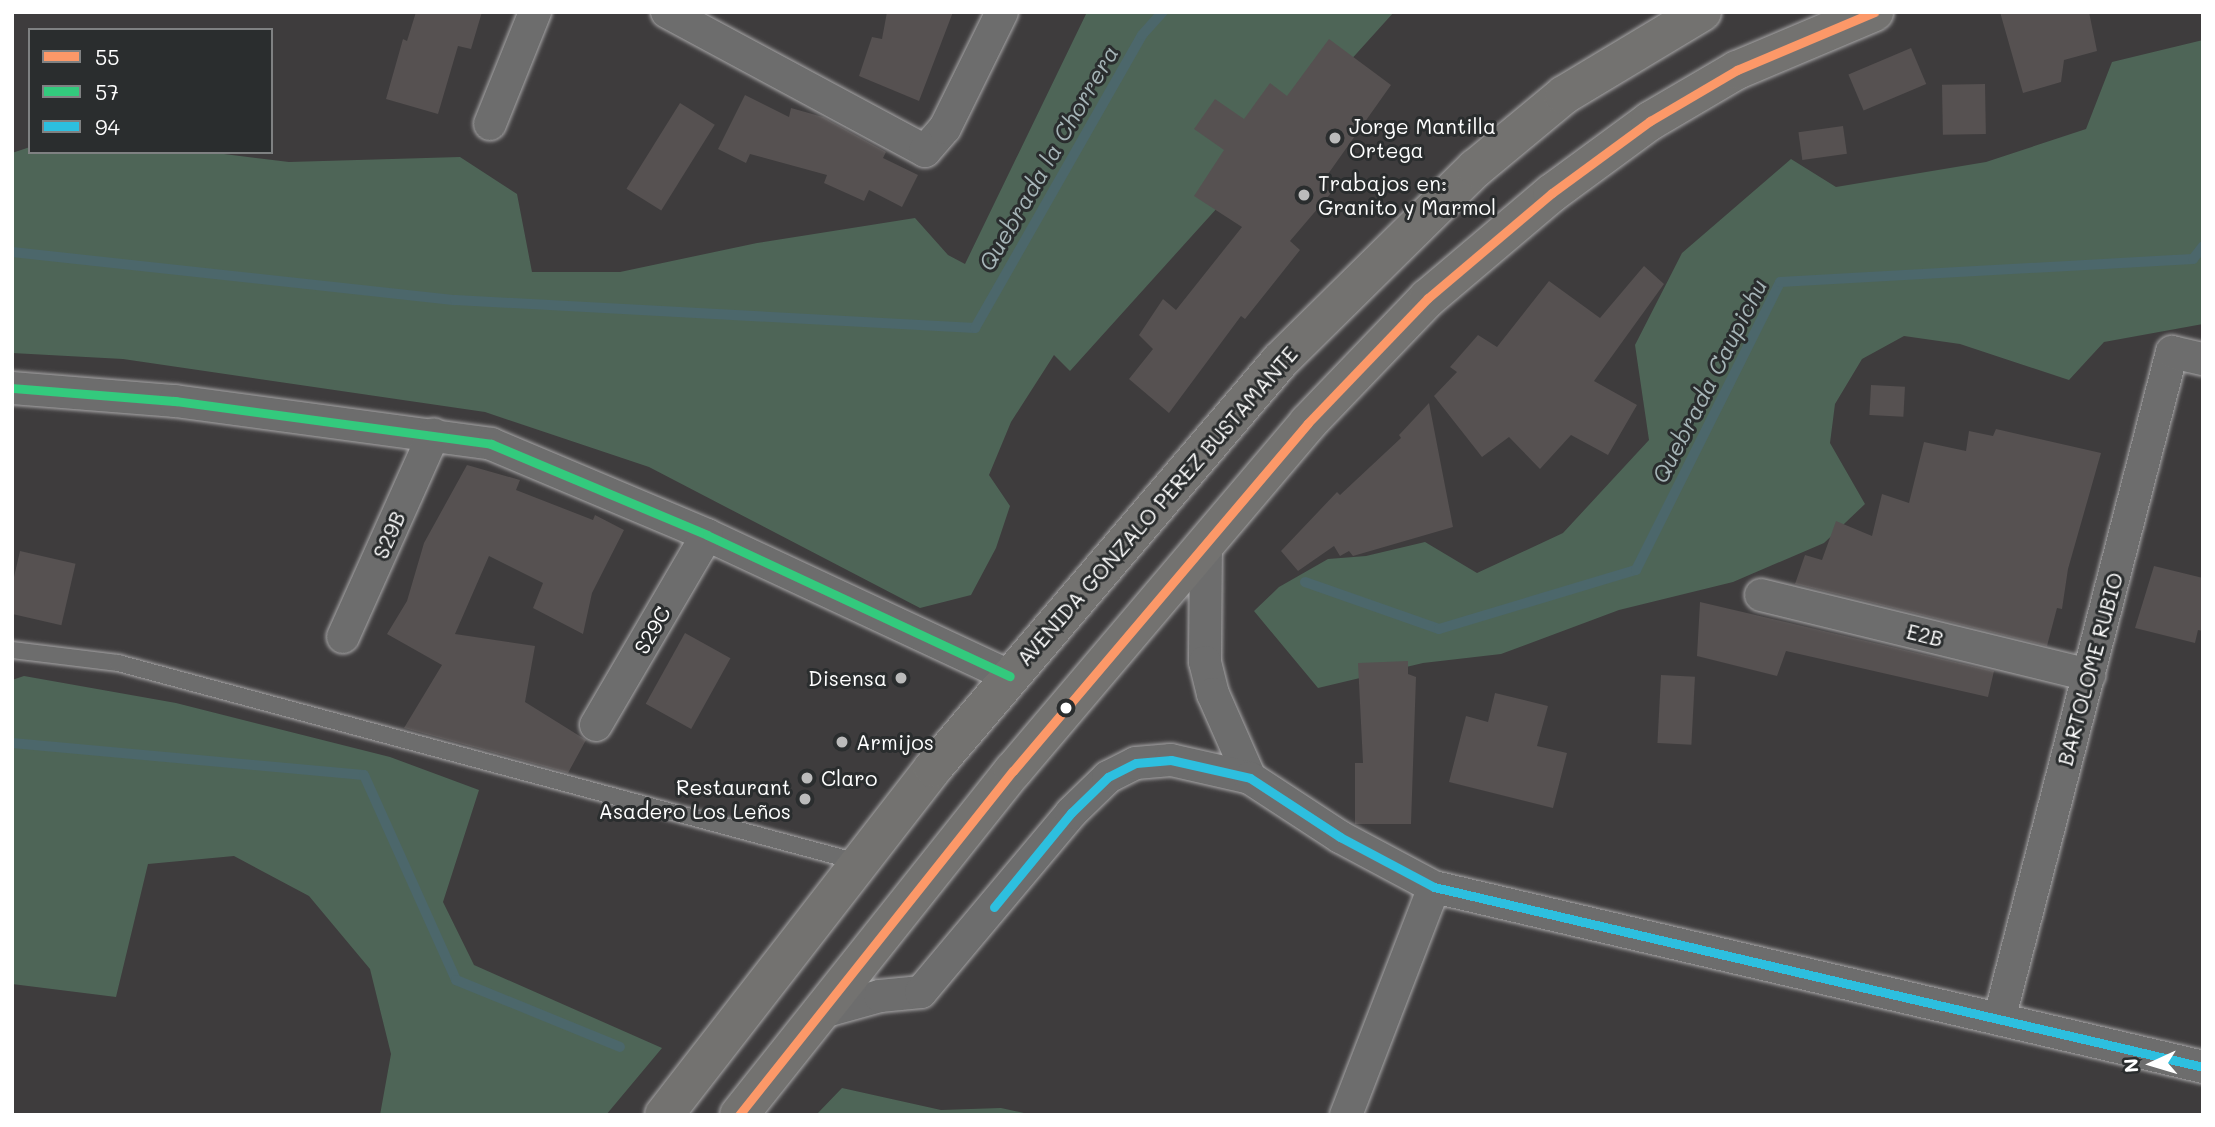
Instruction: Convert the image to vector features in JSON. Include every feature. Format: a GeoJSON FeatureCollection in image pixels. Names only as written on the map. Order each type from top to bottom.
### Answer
{"type":"FeatureCollection","features":[{"type":"Feature","properties":{"kind":"main road","name":"AVENIDA GONZALO PEREZ BUSTAMANTE"},"geometry":{"type":"LineString","coordinates":[[664,1115],[860,862],[1010,676],[1280,362],[1476,168],[1564,95],[1702,12]]}},
{"type":"Feature","properties":{"kind":"main road"},"geometry":{"type":"LineString","coordinates":[[740,1115],[826,1011],[1004,782],[1308,423],[1427,298],[1552,193],[1650,121],[1737,70],[1874,12]]}},
{"type":"Feature","properties":{"kind":"street"},"geometry":{"type":"LineString","coordinates":[[490,124],[535,12]]}},
{"type":"Feature","properties":{"kind":"street"},"geometry":{"type":"LineString","coordinates":[[667,12],[925,151],[944,128],[1002,12]]}},
{"type":"Feature","properties":{"kind":"street","name":"BARTOLOME RUBIO"},"geometry":{"type":"LineString","coordinates":[[2000,1016],[2172,352],[2203,359]]}},
{"type":"Feature","properties":{"kind":"street"},"geometry":{"type":"LineString","coordinates":[[12,388],[175,401],[434,433],[491,444],[708,535],[1010,676]]}},
{"type":"Feature","properties":{"kind":"street","name":"S29B"},"geometry":{"type":"LineString","coordinates":[[343,637],[434,433]]}},
{"type":"Feature","properties":{"kind":"street","name":"S29C"},"geometry":{"type":"LineString","coordinates":[[596,725],[708,535]]}},
{"type":"Feature","properties":{"kind":"street"},"geometry":{"type":"LineString","coordinates":[[1206,543],[1202,603],[1205,662],[1213,694],[1250,778]]}},
{"type":"Feature","properties":{"kind":"street","name":"E2B"},"geometry":{"type":"LineString","coordinates":[[1761,595],[2089,675]]}},
{"type":"Feature","properties":{"kind":"street"},"geometry":{"type":"LineString","coordinates":[[826,1011],[880,996],[921,992],[1070,813],[1108,777],[1136,763],[1171,760],[1250,778],[1339,838],[1434,887],[2000,1016],[2203,1067]]}},
{"type":"Feature","properties":{"kind":"street"},"geometry":{"type":"LineString","coordinates":[[1346,1115],[1434,887]]}},
{"type":"Feature","properties":{"kind":"lane"},"geometry":{"type":"LineString","coordinates":[[12,650],[118,663],[860,862]]}},
{"type":"Feature","properties":{"kind":"green space"},"geometry":{"type":"Polygon","coordinates":[[[1087,12],[1394,12],[1070,371],[1054,355],[1011,422],[989,475],[1010,506],[996,548],[971,595],[920,608],[649,467],[485,412],[123,359],[12,353],[12,153],[28,148],[28,154],[224,154],[289,162],[460,157],[517,194],[532,272],[620,272],[757,243],[915,218],[948,255],[965,264],[1087,12]]]}},
{"type":"Feature","properties":{"kind":"green space"},"geometry":{"type":"Polygon","coordinates":[[[2203,40],[2203,324],[2104,342],[2069,380],[1960,344],[1904,336],[1862,359],[1835,404],[1830,443],[1865,504],[1824,543],[1733,582],[1619,610],[1501,654],[1423,663],[1318,688],[1254,611],[1279,587],[1328,559],[1366,556],[1425,542],[1477,573],[1563,533],[1649,440],[1635,345],[1682,253],[1791,159],[1836,187],[1986,162],[2086,129],[2112,62],[2203,40]]]}},
{"type":"Feature","properties":{"kind":"green space"},"geometry":{"type":"Polygon","coordinates":[[[24,676],[176,703],[390,757],[479,790],[443,902],[474,965],[662,1048],[606,1115],[380,1115],[391,1054],[370,969],[309,896],[234,856],[148,864],[116,997],[12,984],[12,680],[24,676]]]}},
{"type":"Feature","properties":{"kind":"green space"},"geometry":{"type":"Polygon","coordinates":[[[842,1088],[941,1110],[1001,1108],[1033,1115],[816,1115],[842,1088]]]}},
{"type":"Feature","properties":{"kind":"building"},"geometry":{"type":"Polygon","coordinates":[[[416,12],[482,12],[471,49],[458,46],[438,114],[386,99],[403,39],[407,41],[416,12]]]}},
{"type":"Feature","properties":{"kind":"building"},"geometry":{"type":"Polygon","coordinates":[[[887,12],[953,12],[919,101],[859,76],[872,37],[882,39],[887,12]]]}},
{"type":"Feature","properties":{"kind":"building"},"geometry":{"type":"Polygon","coordinates":[[[2000,12],[2089,12],[2097,51],[2064,60],[2061,82],[2023,93],[2000,12]]]}},
{"type":"Feature","properties":{"kind":"building"},"geometry":{"type":"Polygon","coordinates":[[[1329,39],[1391,85],[1321,184],[1331,193],[1290,241],[1300,250],[1245,319],[1241,316],[1169,413],[1129,379],[1153,349],[1139,335],[1163,299],[1176,310],[1242,227],[1194,196],[1224,150],[1194,129],[1215,99],[1244,119],[1270,83],[1287,96],[1329,39]]]}},
{"type":"Feature","properties":{"kind":"building"},"geometry":{"type":"Polygon","coordinates":[[[1911,48],[1926,84],[1864,110],[1848,75],[1911,48]]]}},
{"type":"Feature","properties":{"kind":"building"},"geometry":{"type":"Polygon","coordinates":[[[1985,84],[1986,134],[1943,135],[1942,85],[1985,84]]]}},
{"type":"Feature","properties":{"kind":"building"},"geometry":{"type":"Polygon","coordinates":[[[745,95],[789,117],[791,108],[823,117],[886,152],[883,158],[918,175],[902,207],[869,190],[864,201],[824,183],[827,175],[750,154],[746,163],[718,149],[745,95]]]}},
{"type":"Feature","properties":{"kind":"building"},"geometry":{"type":"Polygon","coordinates":[[[680,103],[715,125],[661,210],[626,189],[680,103]]]}},
{"type":"Feature","properties":{"kind":"building"},"geometry":{"type":"Polygon","coordinates":[[[1843,126],[1847,154],[1802,160],[1798,132],[1843,126]]]}},
{"type":"Feature","properties":{"kind":"building"},"geometry":{"type":"Polygon","coordinates":[[[1644,266],[1664,284],[1594,381],[1637,405],[1608,455],[1571,435],[1540,469],[1509,437],[1482,457],[1434,396],[1457,372],[1450,367],[1478,335],[1497,347],[1549,281],[1600,318],[1644,266]]]}},
{"type":"Feature","properties":{"kind":"building"},"geometry":{"type":"Polygon","coordinates":[[[1871,385],[1905,387],[1903,417],[1869,415],[1871,385]]]}},
{"type":"Feature","properties":{"kind":"building"},"geometry":{"type":"Polygon","coordinates":[[[1429,403],[1453,527],[1353,556],[1349,551],[1340,556],[1334,546],[1298,571],[1281,551],[1337,492],[1340,495],[1401,438],[1399,435],[1429,403]]]}},
{"type":"Feature","properties":{"kind":"building"},"geometry":{"type":"Polygon","coordinates":[[[1996,429],[2101,453],[2068,569],[2062,609],[2057,608],[2047,646],[1795,584],[1805,555],[1822,560],[1836,521],[1872,536],[1882,494],[1909,503],[1924,442],[1966,451],[1969,431],[1993,436],[1996,429]]]}},
{"type":"Feature","properties":{"kind":"building"},"geometry":{"type":"Polygon","coordinates":[[[467,465],[520,480],[516,490],[593,520],[595,515],[624,530],[592,593],[583,634],[533,608],[543,583],[489,556],[455,634],[535,646],[525,702],[586,740],[568,773],[404,728],[442,665],[387,634],[407,601],[424,543],[467,465]]]}},
{"type":"Feature","properties":{"kind":"building"},"geometry":{"type":"Polygon","coordinates":[[[20,551],[76,564],[61,625],[12,614],[12,586],[20,551]]]}},
{"type":"Feature","properties":{"kind":"building"},"geometry":{"type":"Polygon","coordinates":[[[2154,566],[2203,578],[2203,631],[2198,630],[2195,643],[2135,628],[2154,566]]]}},
{"type":"Feature","properties":{"kind":"building"},"geometry":{"type":"Polygon","coordinates":[[[1700,602],[1994,671],[1988,697],[1786,651],[1777,676],[1697,656],[1700,602]]]}},
{"type":"Feature","properties":{"kind":"building"},"geometry":{"type":"Polygon","coordinates":[[[685,633],[730,658],[691,729],[646,704],[685,633]]]}},
{"type":"Feature","properties":{"kind":"building"},"geometry":{"type":"Polygon","coordinates":[[[1408,661],[1408,674],[1416,677],[1411,824],[1355,824],[1355,763],[1363,763],[1358,663],[1408,661]]]}},
{"type":"Feature","properties":{"kind":"building"},"geometry":{"type":"Polygon","coordinates":[[[1661,675],[1695,677],[1691,745],[1657,743],[1661,675]]]}},
{"type":"Feature","properties":{"kind":"building"},"geometry":{"type":"Polygon","coordinates":[[[1495,693],[1548,706],[1537,746],[1567,753],[1553,808],[1449,782],[1466,716],[1488,722],[1495,693]]]}},
{"type":"Feature","properties":{"kind":"waterway","name":"Quebrada la Chorrera"},"geometry":{"type":"LineString","coordinates":[[12,252],[455,300],[975,328],[1142,35],[1163,12]]}},
{"type":"Feature","properties":{"kind":"waterway","name":"Quebrada Caupichu"},"geometry":{"type":"LineString","coordinates":[[1305,582],[1439,629],[1636,570],[1780,282],[2193,259],[2203,246]]}},
{"type":"Feature","properties":{"kind":"waterway"},"geometry":{"type":"LineString","coordinates":[[12,743],[364,775],[456,980],[620,1047]]}},
{"type":"Feature","properties":{"kind":"transit line","name":"55"},"geometry":{"type":"LineString","coordinates":[[739,1115],[1013,771],[1308,423],[1428,298],[1552,193],[1650,121],[1737,70],[1874,12]]}},
{"type":"Feature","properties":{"kind":"transit line","name":"57"},"geometry":{"type":"LineString","coordinates":[[12,388],[175,401],[491,444],[707,535],[1010,676]]}},
{"type":"Feature","properties":{"kind":"transit line","name":"94"},"geometry":{"type":"LineString","coordinates":[[994,907],[1071,813],[1108,777],[1136,763],[1171,760],[1250,778],[1340,837],[1434,887],[2203,1067]]}},
{"type":"Feature","properties":{"kind":"place","name":"Jorge Mantilla Ortega"},"geometry":{"type":"Point","coordinates":[1335,138]}},
{"type":"Feature","properties":{"kind":"place","name":"Trabajos en: Granito y Marmol"},"geometry":{"type":"Point","coordinates":[1304,195]}},
{"type":"Feature","properties":{"kind":"place","name":"Disensa"},"geometry":{"type":"Point","coordinates":[901,678]}},
{"type":"Feature","properties":{"kind":"place","name":"Armijos"},"geometry":{"type":"Point","coordinates":[842,742]}},
{"type":"Feature","properties":{"kind":"place","name":"Claro"},"geometry":{"type":"Point","coordinates":[807,778]}},
{"type":"Feature","properties":{"kind":"place","name":"Restaurant Asadero Los Leños"},"geometry":{"type":"Point","coordinates":[805,799]}}]}
